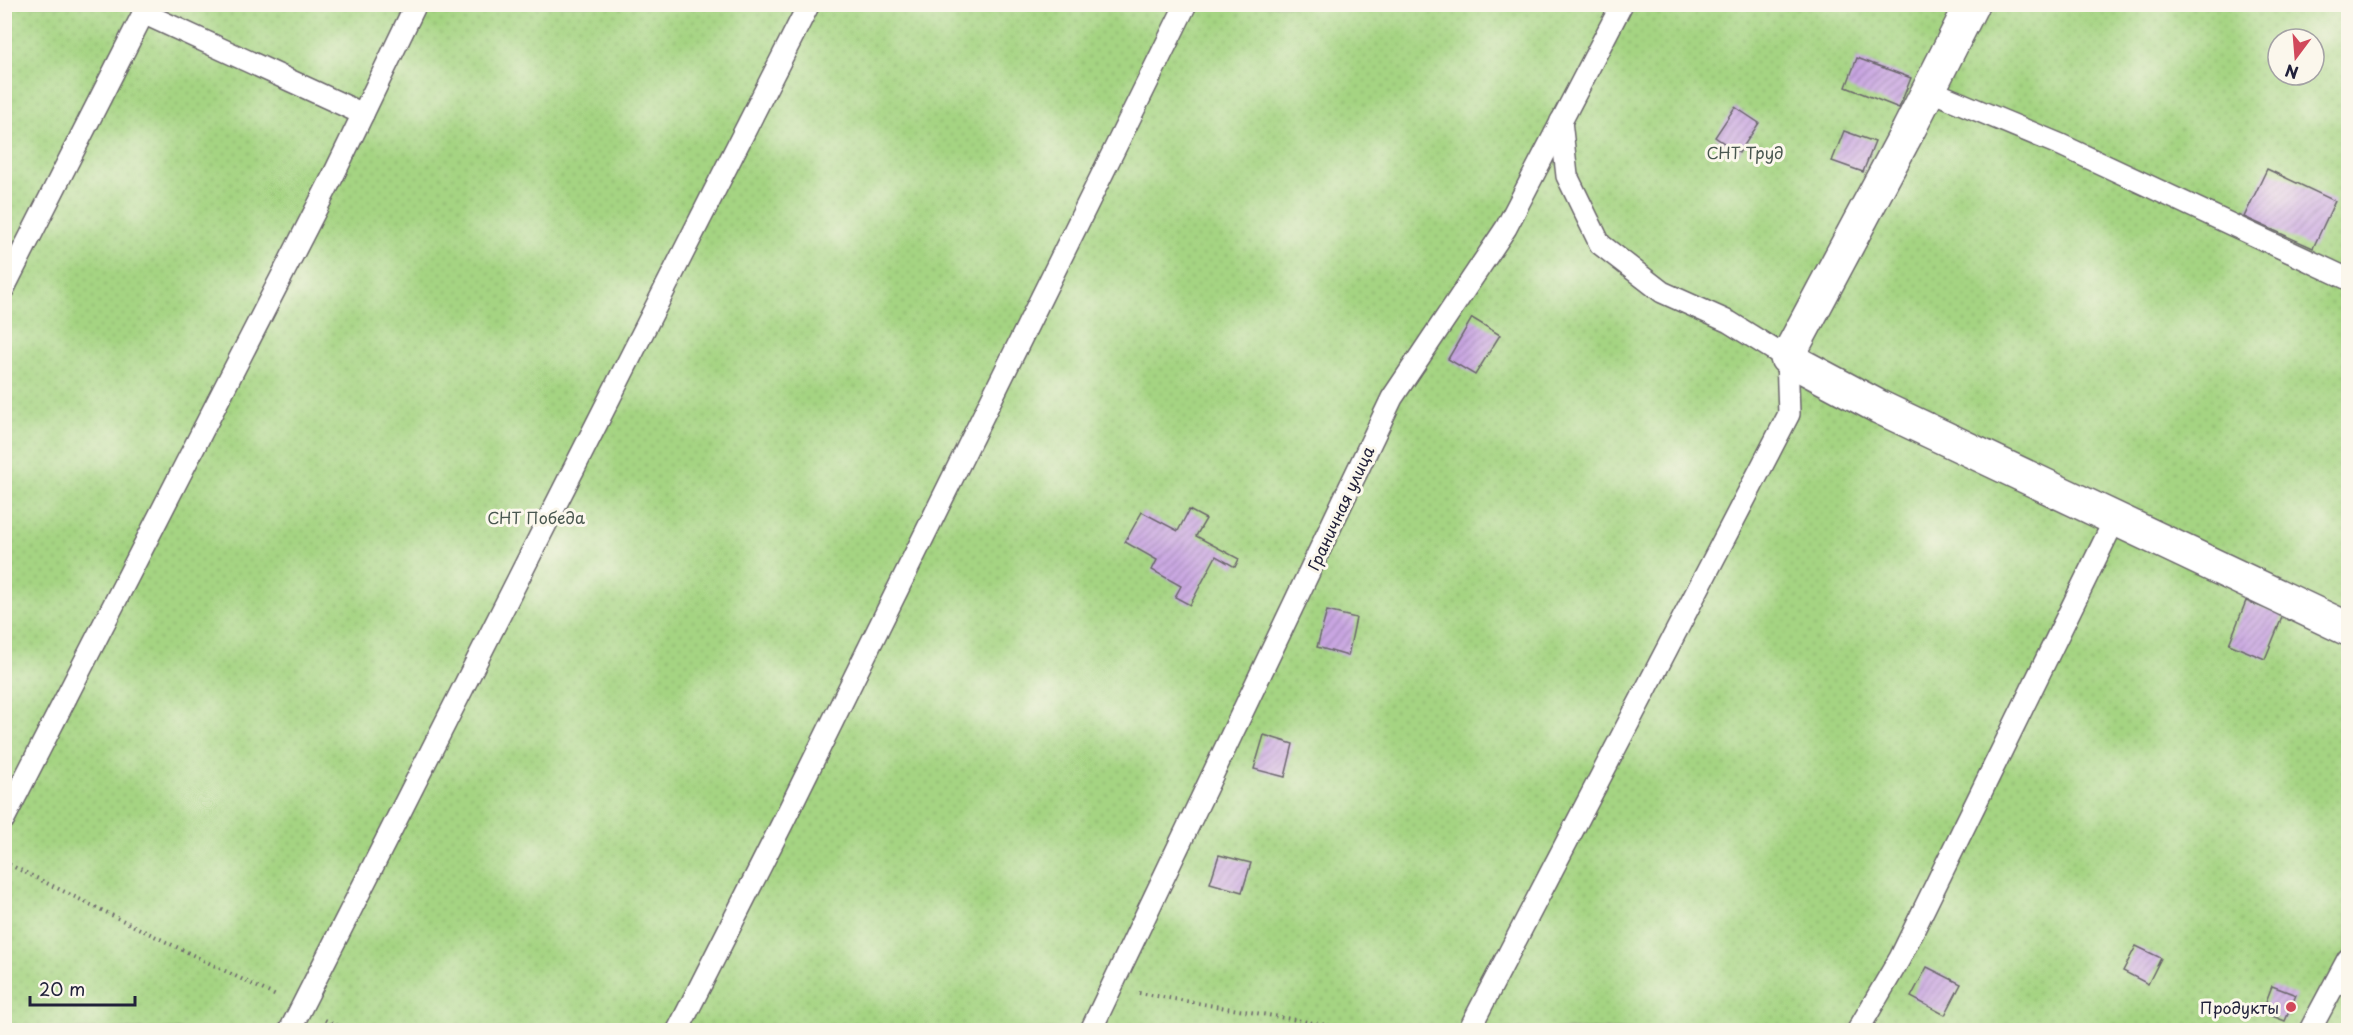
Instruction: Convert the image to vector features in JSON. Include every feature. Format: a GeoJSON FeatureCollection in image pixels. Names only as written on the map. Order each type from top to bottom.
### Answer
{"type":"FeatureCollection","features":[{"type":"Feature","properties":{"kind":"street"},"geometry":{"type":"LineString","coordinates":[[1972,4],[1787,358],[1879,407],[2349,629]]}},
{"type":"Feature","properties":{"kind":"lane"},"geometry":{"type":"LineString","coordinates":[[4,819],[363,114],[416,4]]}},
{"type":"Feature","properties":{"kind":"lane"},"geometry":{"type":"LineString","coordinates":[[290,1030],[809,4]]}},
{"type":"Feature","properties":{"kind":"lane"},"geometry":{"type":"LineString","coordinates":[[678,1030],[789,810],[1186,4]]}},
{"type":"Feature","properties":{"kind":"lane","name":"Граничная улица"},"geometry":{"type":"LineString","coordinates":[[1091,1030],[1392,398],[1506,228],[1622,4]]}},
{"type":"Feature","properties":{"kind":"lane"},"geometry":{"type":"LineString","coordinates":[[4,288],[146,9],[363,114]]}},
{"type":"Feature","properties":{"kind":"lane"},"geometry":{"type":"LineString","coordinates":[[1929,90],[2061,145],[2349,279]]}},
{"type":"Feature","properties":{"kind":"lane"},"geometry":{"type":"LineString","coordinates":[[1469,1030],[1789,414],[1787,358],[1729,322],[1662,292],[1600,244],[1567,176],[1561,121]]}},
{"type":"Feature","properties":{"kind":"lane"},"geometry":{"type":"LineString","coordinates":[[1858,1030],[1900,958],[2115,519]]}},
{"type":"Feature","properties":{"kind":"lane"},"geometry":{"type":"LineString","coordinates":[[2310,1030],[2349,959]]}},
{"type":"Feature","properties":{"kind":"path"},"geometry":{"type":"LineString","coordinates":[[4,862],[346,1030]]}},
{"type":"Feature","properties":{"kind":"path"},"geometry":{"type":"LineString","coordinates":[[1112,988],[1356,1030]]}},
{"type":"Feature","properties":{"kind":"green space"},"geometry":{"type":"Polygon","coordinates":[[[5,5],[2348,5],[2348,1030],[5,1030],[5,5]]]}},
{"type":"Feature","properties":{"kind":"building"},"geometry":{"type":"Polygon","coordinates":[[[1857,58],[1911,78],[1899,108],[1846,87],[1857,58]]]}},
{"type":"Feature","properties":{"kind":"building"},"geometry":{"type":"Polygon","coordinates":[[[1735,107],[1759,123],[1739,153],[1715,137],[1735,107]]]}},
{"type":"Feature","properties":{"kind":"building"},"geometry":{"type":"Polygon","coordinates":[[[1844,131],[1875,142],[1863,172],[1832,161],[1844,131]]]}},
{"type":"Feature","properties":{"kind":"building"},"geometry":{"type":"Polygon","coordinates":[[[2267,169],[2335,201],[2313,248],[2244,217],[2267,169]]]}},
{"type":"Feature","properties":{"kind":"building"},"geometry":{"type":"Polygon","coordinates":[[[1472,318],[1500,335],[1475,375],[1448,359],[1472,318]]]}},
{"type":"Feature","properties":{"kind":"building"},"geometry":{"type":"Polygon","coordinates":[[[1189,510],[1206,519],[1196,536],[1239,559],[1235,567],[1216,556],[1190,605],[1175,597],[1181,586],[1152,570],[1157,560],[1125,542],[1142,512],[1178,531],[1189,510]]]}},
{"type":"Feature","properties":{"kind":"building"},"geometry":{"type":"Polygon","coordinates":[[[2246,601],[2283,615],[2265,659],[2229,644],[2246,601]]]}},
{"type":"Feature","properties":{"kind":"building"},"geometry":{"type":"Polygon","coordinates":[[[1327,611],[1356,618],[1348,656],[1317,647],[1327,611]]]}},
{"type":"Feature","properties":{"kind":"building"},"geometry":{"type":"Polygon","coordinates":[[[1264,735],[1293,744],[1285,777],[1254,769],[1264,735]]]}},
{"type":"Feature","properties":{"kind":"building"},"geometry":{"type":"Polygon","coordinates":[[[1219,855],[1251,863],[1242,892],[1210,883],[1219,855]]]}},
{"type":"Feature","properties":{"kind":"building"},"geometry":{"type":"Polygon","coordinates":[[[2136,946],[2161,958],[2148,984],[2123,971],[2136,946]]]}},
{"type":"Feature","properties":{"kind":"building"},"geometry":{"type":"Polygon","coordinates":[[[1927,967],[1961,984],[1945,1015],[1911,997],[1927,967]]]}},
{"type":"Feature","properties":{"kind":"building"},"geometry":{"type":"Polygon","coordinates":[[[2272,986],[2296,995],[2285,1021],[2262,1012],[2272,986]]]}},
{"type":"Feature","properties":{"kind":"place","name":"Продукты"},"geometry":{"type":"Point","coordinates":[2291,1007]}},
{"type":"Feature","properties":{"kind":"park label","name":"СНТ Труд"},"geometry":{"type":"Point","coordinates":[1745,152]}},
{"type":"Feature","properties":{"kind":"park label","name":"СНТ Победа"},"geometry":{"type":"Point","coordinates":[536,517]}}]}
